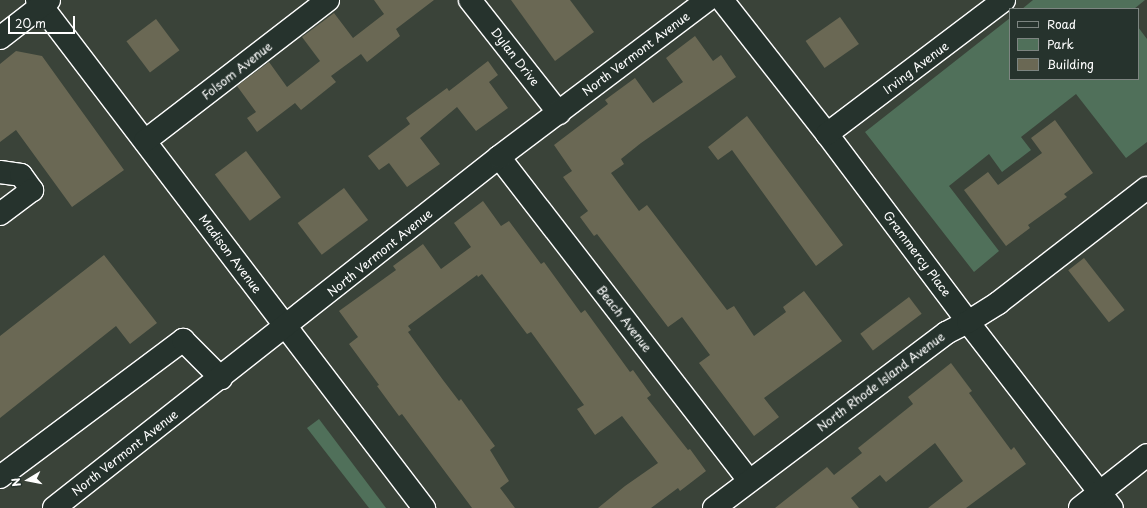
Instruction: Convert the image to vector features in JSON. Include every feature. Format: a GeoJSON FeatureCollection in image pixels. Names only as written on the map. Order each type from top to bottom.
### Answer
{"type":"FeatureCollection","features":[{"type":"Feature","properties":{"kind":"street","name":"Folsom Avenue"},"geometry":{"type":"LineString","coordinates":[[145,142],[328,0]]}},
{"type":"Feature","properties":{"kind":"street","name":"Dylan Drive"},"geometry":{"type":"LineString","coordinates":[[470,0],[559,113]]}},
{"type":"Feature","properties":{"kind":"street","name":"North Vermont Avenue"},"geometry":{"type":"LineString","coordinates":[[54,508],[286,327],[500,157],[708,0]]}},
{"type":"Feature","properties":{"kind":"street","name":"Grammercy Place"},"geometry":{"type":"LineString","coordinates":[[722,0],[828,134],[968,322],[1106,500]]}},
{"type":"Feature","properties":{"kind":"street","name":"Irving Avenue"},"geometry":{"type":"LineString","coordinates":[[828,134],[1004,0]]}},
{"type":"Feature","properties":{"kind":"street","name":"Madison Avenue"},"geometry":{"type":"LineString","coordinates":[[43,2],[145,142],[424,508]]}},
{"type":"Feature","properties":{"kind":"street"},"geometry":{"type":"LineString","coordinates":[[0,38],[43,2]]}},
{"type":"Feature","properties":{"kind":"street","name":"Beach Avenue"},"geometry":{"type":"LineString","coordinates":[[500,157],[749,481]]}},
{"type":"Feature","properties":{"kind":"street"},"geometry":{"type":"LineString","coordinates":[[0,172],[21,175],[32,190],[0,214]]}},
{"type":"Feature","properties":{"kind":"street","name":"North Rhode Island Avenue"},"geometry":{"type":"LineString","coordinates":[[714,508],[946,333],[968,322],[998,303],[1147,188]]}},
{"type":"Feature","properties":{"kind":"street"},"geometry":{"type":"LineString","coordinates":[[0,477],[183,340],[221,378]]}},
{"type":"Feature","properties":{"kind":"street"},"geometry":{"type":"LineString","coordinates":[[1080,508],[1106,500],[1147,455]]}},
{"type":"Feature","properties":{"kind":"green space"},"geometry":{"type":"Polygon","coordinates":[[[1033,0],[1145,0],[1135,8],[1023,8],[1033,0]]]}},
{"type":"Feature","properties":{"kind":"green space"},"geometry":{"type":"Polygon","coordinates":[[[1009,19],[1009,80],[1139,80],[1139,28],[1147,39],[1147,142],[1126,158],[1076,94],[1021,137],[1031,150],[1002,172],[989,154],[949,186],[999,251],[974,272],[865,132],[1009,19]]]}},
{"type":"Feature","properties":{"kind":"green space"},"geometry":{"type":"Polygon","coordinates":[[[319,419],[386,508],[369,508],[307,428],[319,419]]]}},
{"type":"Feature","properties":{"kind":"building"},"geometry":{"type":"Polygon","coordinates":[[[374,0],[434,0],[396,29],[400,36],[367,62],[361,54],[331,76],[336,82],[301,110],[295,103],[257,132],[247,118],[256,112],[237,86],[269,62],[287,87],[320,61],[302,37],[334,13],[353,38],[384,14],[374,0]]]}},
{"type":"Feature","properties":{"kind":"building"},"geometry":{"type":"Polygon","coordinates":[[[511,0],[570,0],[594,32],[555,61],[511,0]]]}},
{"type":"Feature","properties":{"kind":"building"},"geometry":{"type":"Polygon","coordinates":[[[840,17],[859,44],[825,68],[806,41],[840,17]]]}},
{"type":"Feature","properties":{"kind":"building"},"geometry":{"type":"Polygon","coordinates":[[[156,19],[179,50],[150,72],[126,41],[156,19]]]}},
{"type":"Feature","properties":{"kind":"building"},"geometry":{"type":"Polygon","coordinates":[[[695,36],[713,61],[721,55],[736,77],[641,143],[621,159],[624,164],[611,173],[639,211],[647,205],[727,310],[734,306],[754,336],[786,312],[783,307],[804,291],[842,341],[764,398],[779,417],[754,436],[699,363],[710,355],[682,317],[668,327],[597,234],[594,236],[580,217],[588,211],[563,177],[572,171],[554,145],[608,104],[605,100],[635,78],[653,103],[683,82],[666,58],[695,36]]]}},
{"type":"Feature","properties":{"kind":"building"},"geometry":{"type":"Polygon","coordinates":[[[16,51],[42,56],[124,170],[72,207],[16,130],[0,142],[0,64],[16,51]]]}},
{"type":"Feature","properties":{"kind":"building"},"geometry":{"type":"Polygon","coordinates":[[[488,61],[498,75],[489,82],[508,108],[476,131],[457,107],[420,138],[440,164],[407,187],[389,163],[379,170],[368,156],[410,124],[406,118],[447,88],[449,91],[488,61]]]}},
{"type":"Feature","properties":{"kind":"building"},"geometry":{"type":"Polygon","coordinates":[[[747,116],[843,245],[816,266],[732,150],[718,160],[708,147],[747,116]]]}},
{"type":"Feature","properties":{"kind":"building"},"geometry":{"type":"Polygon","coordinates":[[[1055,120],[1093,173],[1064,194],[1067,197],[1028,225],[1030,228],[1006,246],[964,190],[988,172],[998,185],[1042,153],[1031,138],[1055,120]]]}},
{"type":"Feature","properties":{"kind":"building"},"geometry":{"type":"Polygon","coordinates":[[[246,151],[281,197],[250,221],[215,174],[246,151]]]}},
{"type":"Feature","properties":{"kind":"building"},"geometry":{"type":"Polygon","coordinates":[[[344,188],[368,220],[322,255],[298,223],[344,188]]]}},
{"type":"Feature","properties":{"kind":"building"},"geometry":{"type":"Polygon","coordinates":[[[483,201],[501,226],[509,221],[541,264],[544,262],[581,313],[585,310],[630,372],[633,370],[651,395],[647,398],[688,450],[690,449],[706,471],[680,491],[678,488],[651,508],[598,508],[625,486],[658,463],[622,416],[595,435],[577,409],[584,405],[531,332],[527,334],[482,274],[478,277],[477,275],[408,326],[411,330],[408,332],[459,401],[461,399],[495,446],[490,450],[509,481],[500,488],[515,508],[472,508],[402,414],[399,416],[377,386],[379,385],[349,344],[358,337],[339,311],[396,270],[393,266],[423,244],[441,269],[471,247],[454,223],[483,201]]]}},
{"type":"Feature","properties":{"kind":"building"},"geometry":{"type":"Polygon","coordinates":[[[104,255],[157,323],[130,344],[116,326],[0,418],[0,336],[104,255]]]}},
{"type":"Feature","properties":{"kind":"building"},"geometry":{"type":"Polygon","coordinates":[[[1084,258],[1125,310],[1109,322],[1068,270],[1084,258]]]}},
{"type":"Feature","properties":{"kind":"building"},"geometry":{"type":"Polygon","coordinates":[[[909,297],[922,314],[873,350],[860,334],[909,297]]]}},
{"type":"Feature","properties":{"kind":"building"},"geometry":{"type":"Polygon","coordinates":[[[951,363],[972,391],[969,393],[1011,450],[1014,447],[1026,464],[966,508],[928,508],[963,481],[935,443],[886,482],[880,475],[851,498],[859,508],[775,508],[827,467],[834,475],[862,453],[858,448],[913,404],[908,397],[951,363]]]}}]}
